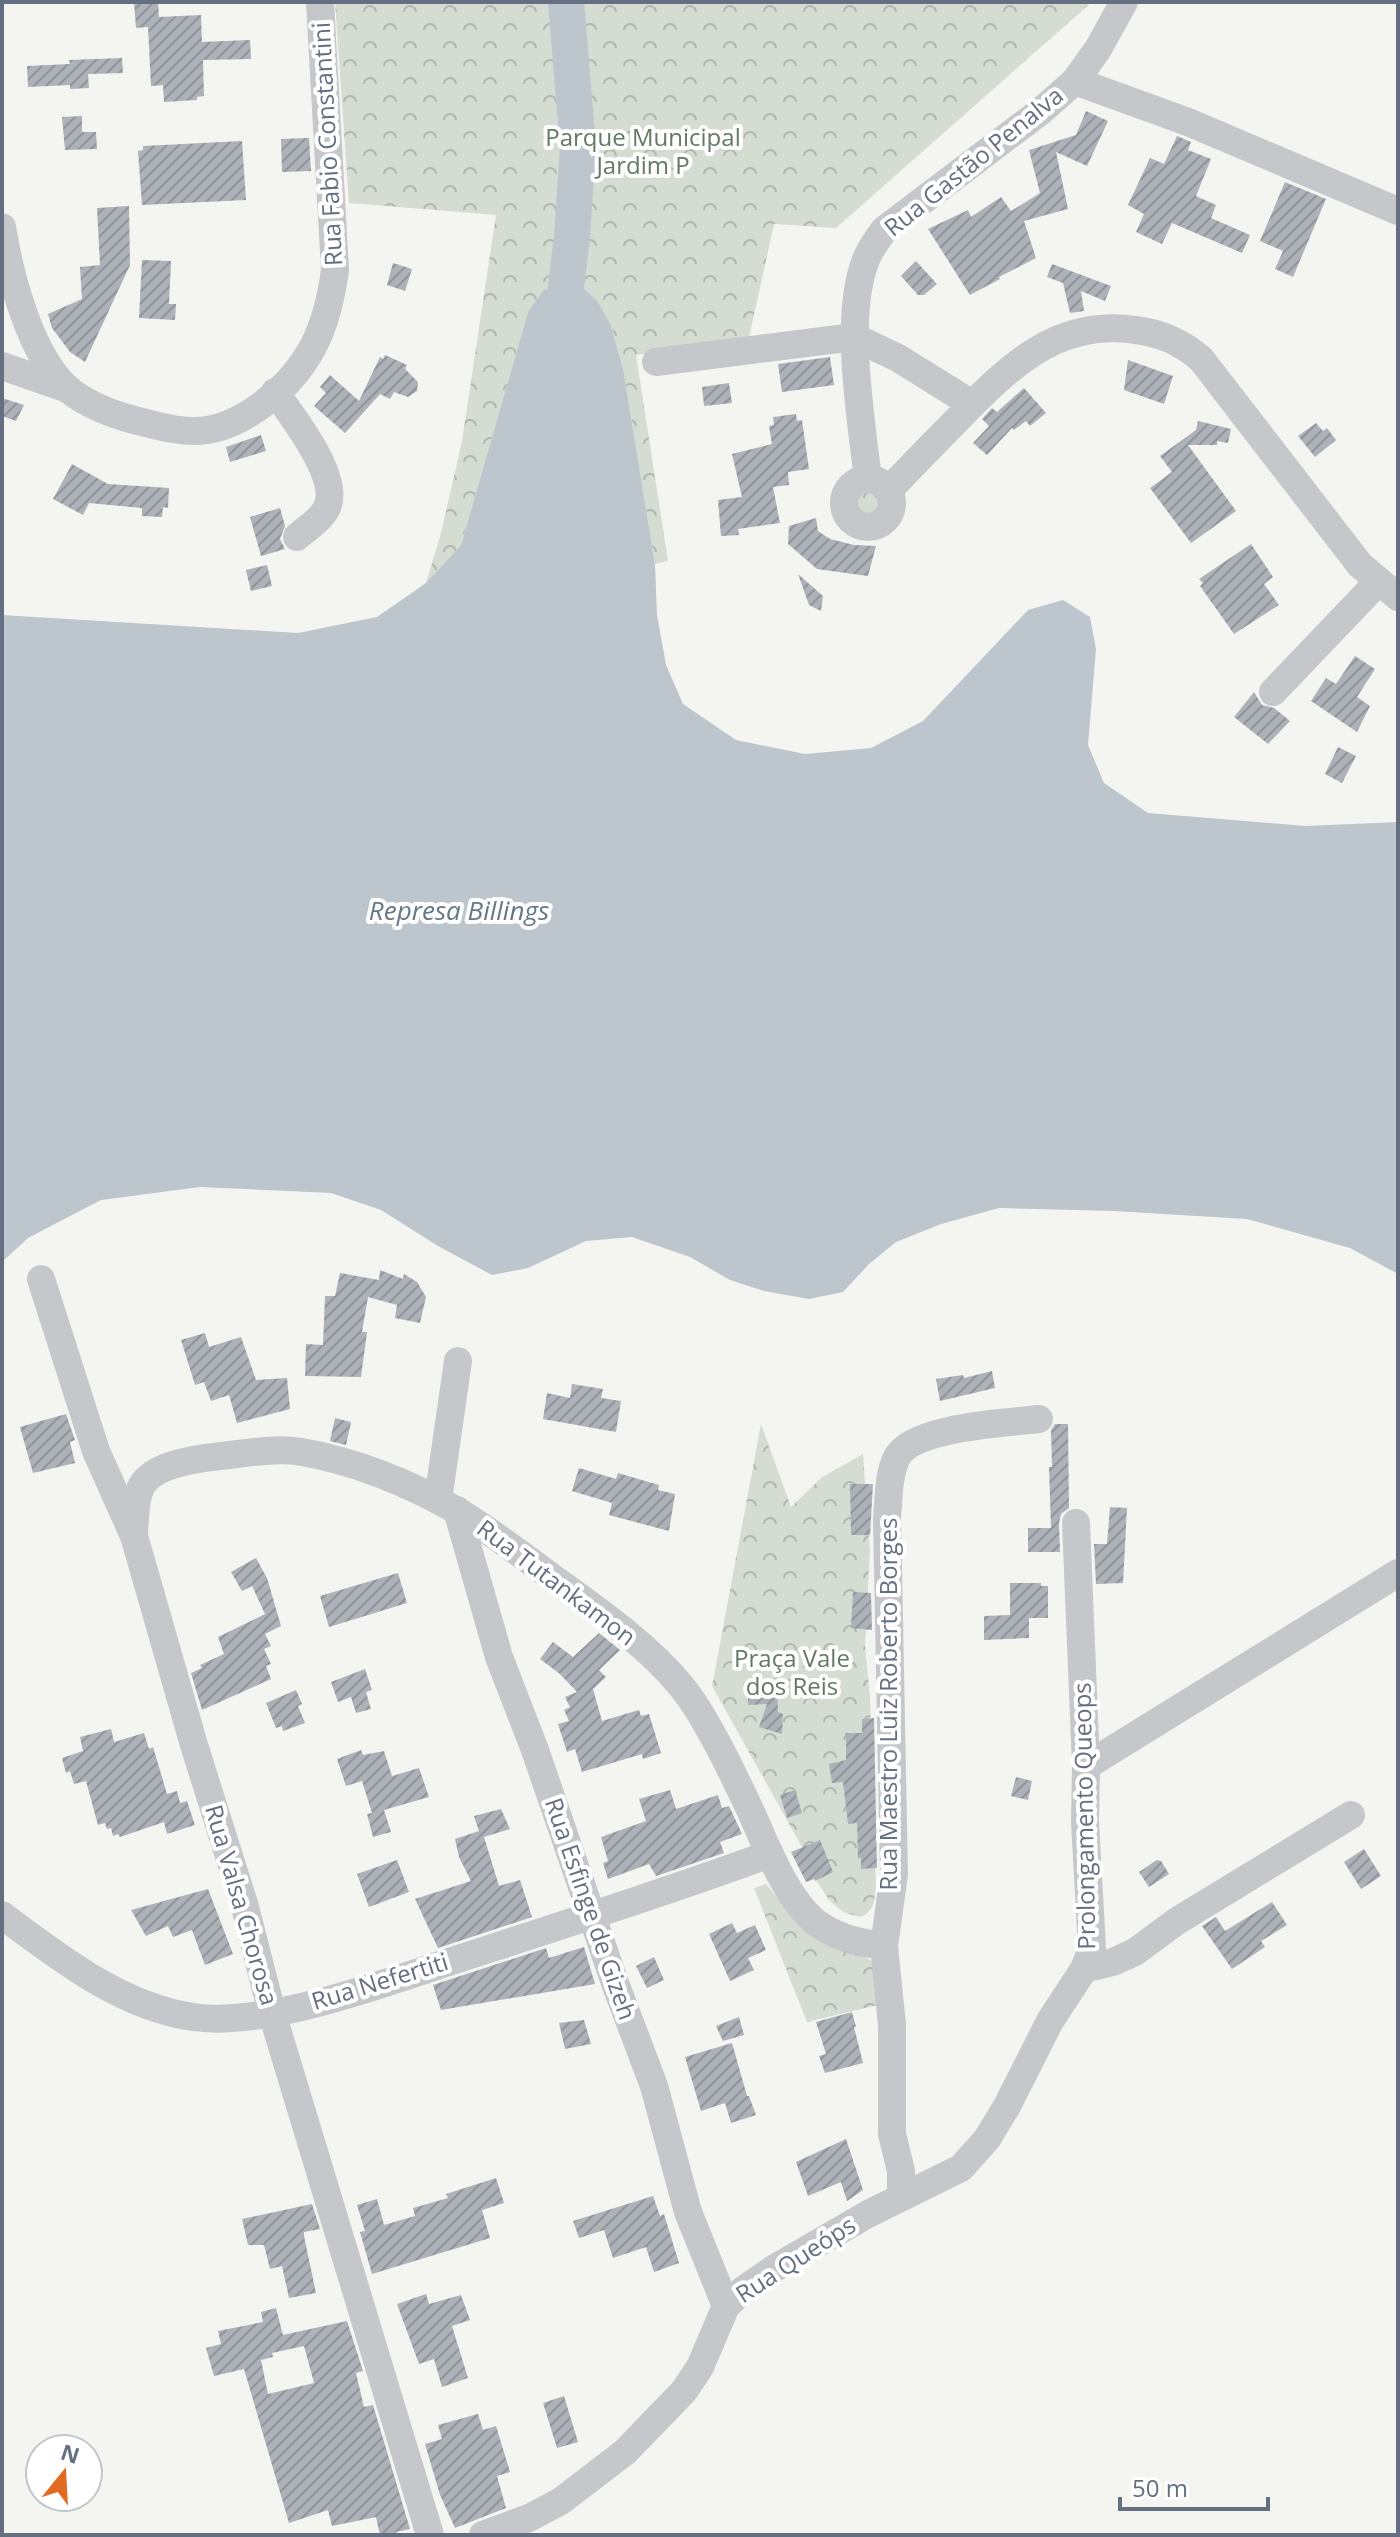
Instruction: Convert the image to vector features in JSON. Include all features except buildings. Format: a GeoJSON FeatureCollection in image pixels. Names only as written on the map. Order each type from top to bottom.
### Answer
{"type":"FeatureCollection","features":[{"type":"Feature","properties":{"kind":"street","name":"Rua Fabio Constantini"},"geometry":{"type":"LineString","coordinates":[[2,227],[8,264],[24,317],[46,360],[68,389],[114,413],[167,428],[196,431],[221,426],[242,417],[289,381],[308,356],[331,297],[335,270],[320,2]]}},
{"type":"Feature","properties":{"kind":"street","name":"Rua Gastão Penalva"},"geometry":{"type":"LineString","coordinates":[[972,404],[878,484],[854,337],[869,252],[884,230],[1041,111],[1075,81],[1098,49],[1124,2]]}},
{"type":"Feature","properties":{"kind":"street"},"geometry":{"type":"LineString","coordinates":[[1075,81],[1188,122],[1398,211]]}},
{"type":"Feature","properties":{"kind":"street"},"geometry":{"type":"LineString","coordinates":[[656,362],[854,337],[898,358],[972,404],[1028,355],[1076,332],[1093,328],[1120,328],[1144,331],[1176,341],[1201,359],[1334,533],[1388,590],[1273,692]]}},
{"type":"Feature","properties":{"kind":"street"},"geometry":{"type":"LineString","coordinates":[[2,366],[68,389]]}},
{"type":"Feature","properties":{"kind":"street"},"geometry":{"type":"LineString","coordinates":[[275,392],[323,468],[330,491],[327,510],[297,537]]}},
{"type":"Feature","properties":{"kind":"street","name":"Rua Valsa Chorosa"},"geometry":{"type":"LineString","coordinates":[[41,1279],[96,1451],[134,1536],[194,1745],[245,1907],[272,2013],[430,2535]]}},
{"type":"Feature","properties":{"kind":"street","name":"Rua Esfinge de Gizeh"},"geometry":{"type":"LineString","coordinates":[[458,1361],[448,1505],[499,1657],[654,2086],[688,2212],[726,2306]]}},
{"type":"Feature","properties":{"kind":"street","name":"Rua Maestro Luiz Roberto Borges"},"geometry":{"type":"LineString","coordinates":[[901,2196],[901,2171],[892,2134],[892,2025],[884,1946],[894,1874],[887,1518],[890,1485],[895,1462],[905,1447],[944,1432],[1039,1419]]}},
{"type":"Feature","properties":{"kind":"street","name":"Rua Tutankamon"},"geometry":{"type":"LineString","coordinates":[[134,1536],[138,1493],[152,1475],[166,1466],[226,1455],[301,1452],[377,1474],[448,1505],[579,1596],[637,1643],[683,1688],[713,1738],[770,1854],[798,1902],[819,1925],[859,1943],[884,1946]]}},
{"type":"Feature","properties":{"kind":"street","name":"Prolongamento Queops"},"geometry":{"type":"LineString","coordinates":[[961,2168],[987,2139],[1007,2106],[1050,2021],[1084,1969],[1092,1948],[1076,1523]]}},
{"type":"Feature","properties":{"kind":"street"},"geometry":{"type":"LineString","coordinates":[[1086,1766],[1398,1573]]}},
{"type":"Feature","properties":{"kind":"street"},"geometry":{"type":"LineString","coordinates":[[1084,1969],[1113,1962],[1135,1952],[1177,1921],[1351,1815]]}},
{"type":"Feature","properties":{"kind":"street","name":"Rua Nefertiti"},"geometry":{"type":"LineString","coordinates":[[2,1915],[97,1982],[171,2012],[194,2018],[228,2019],[272,2013],[391,1980],[770,1854]]}},
{"type":"Feature","properties":{"kind":"street","name":"Rua Queóps"},"geometry":{"type":"LineString","coordinates":[[483,2535],[529,2518],[561,2501],[625,2452],[684,2391],[700,2367],[726,2306],[743,2290],[775,2268],[901,2196],[961,2168]]}},
{"type":"Feature","properties":{"kind":"green space","name":"Parque Municipal Jardim P"},"geometry":{"type":"Polygon","coordinates":[[[335,2],[1092,2],[836,228],[774,224],[748,342],[636,355],[668,561],[655,564],[623,368],[611,326],[528,312],[461,545],[426,583],[462,441],[496,215],[349,203],[335,2]]]}},
{"type":"Feature","properties":{"kind":"green space"},"geometry":{"type":"Polygon","coordinates":[[[867,486],[879,491],[884,503],[879,515],[867,520],[855,515],[850,503],[855,491],[867,486]]]}},
{"type":"Feature","properties":{"kind":"green space","name":"Praça Vale dos Reis"},"geometry":{"type":"Polygon","coordinates":[[[761,1424],[791,1507],[821,1478],[863,1454],[870,1550],[865,1646],[870,1697],[876,1884],[871,1908],[860,1917],[843,1912],[829,1900],[816,1880],[802,1847],[712,1686],[761,1424]]]}},
{"type":"Feature","properties":{"kind":"green space"},"geometry":{"type":"Polygon","coordinates":[[[766,1884],[799,1924],[876,1963],[882,2004],[807,2022],[754,1888],[766,1884]]]}},
{"type":"Feature","properties":{"kind":"water","name":"Represa Billings"},"geometry":{"type":"Polygon","coordinates":[[[583,288],[598,302],[611,326],[623,368],[655,564],[657,615],[666,665],[683,704],[736,740],[805,754],[871,748],[923,721],[1028,610],[1063,600],[1090,617],[1096,649],[1088,745],[1104,783],[1148,813],[1306,826],[1398,822],[1398,1274],[1350,1248],[1247,1219],[999,1208],[941,1224],[896,1242],[869,1264],[843,1292],[809,1299],[764,1291],[730,1280],[690,1257],[632,1237],[586,1241],[528,1268],[492,1275],[381,1210],[331,1193],[200,1187],[101,1200],[28,1238],[2,1262],[2,615],[298,633],[377,617],[426,583],[461,545],[528,312],[544,290],[583,288]]]}},
{"type":"Feature","properties":{"kind":"waterway"},"geometry":{"type":"LineString","coordinates":[[566,2],[578,147],[566,287]]}}]}
